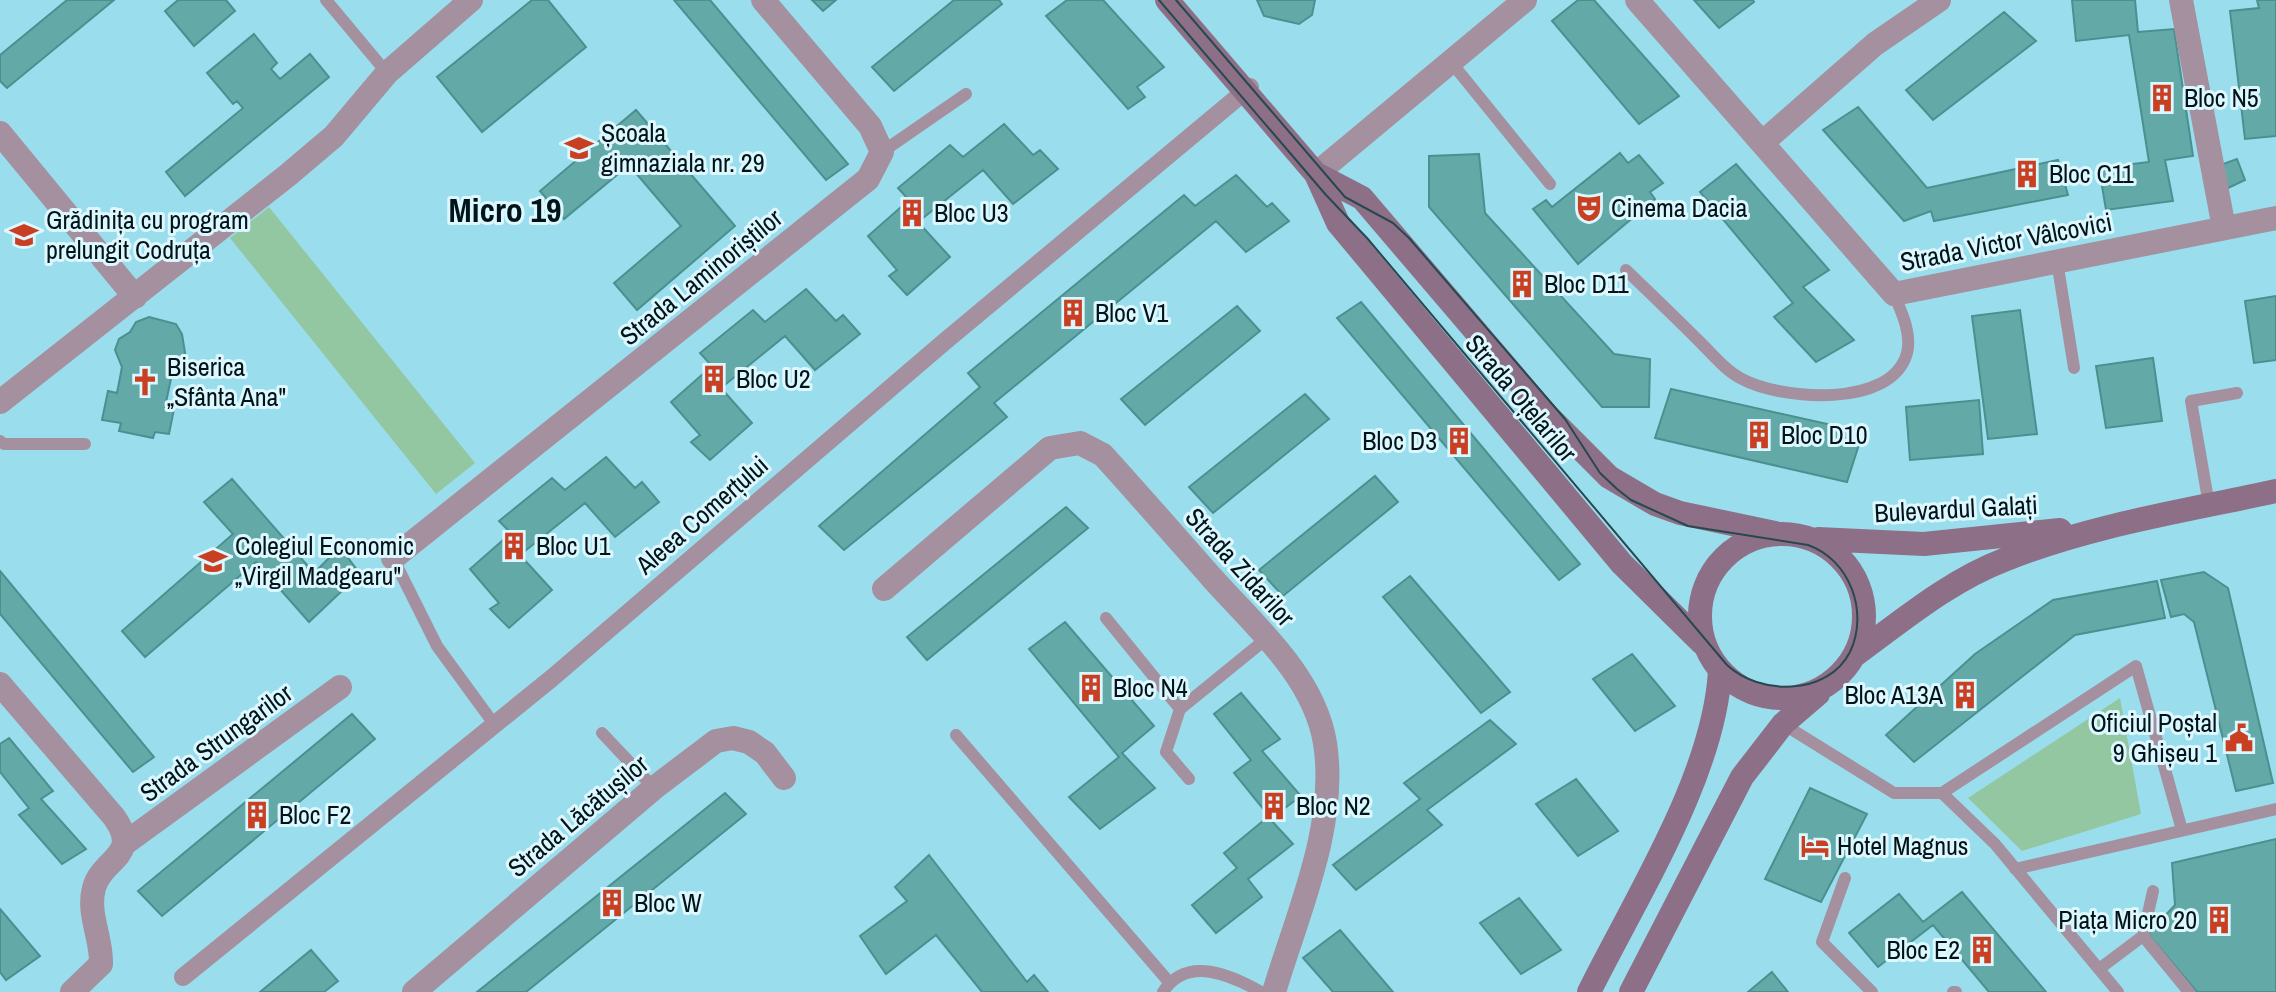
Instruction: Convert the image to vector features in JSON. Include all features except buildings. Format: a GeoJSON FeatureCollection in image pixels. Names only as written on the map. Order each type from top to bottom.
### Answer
{"type":"FeatureCollection","features":[{"type":"Feature","properties":{"kind":"main road","name":"Strada Oțelarilor"},"geometry":{"type":"LineString","coordinates":[[1167,0],[1248,89],[1316,174],[1338,223],[1622,564],[1702,643]]}},
{"type":"Feature","properties":{"kind":"main road","name":"Strada Oțelarilor"},"geometry":{"type":"LineString","coordinates":[[1316,174],[1362,198],[1547,415],[1609,477],[1655,504],[1680,513],[1775,533]]}},
{"type":"Feature","properties":{"kind":"main road","name":"Bulevardul Galați"},"geometry":{"type":"LineString","coordinates":[[1813,539],[1924,544],[2102,527],[2276,491]]}},
{"type":"Feature","properties":{"kind":"main road","name":"Bulevardul Galați"},"geometry":{"type":"LineString","coordinates":[[1855,655],[1962,580],[2003,560],[2102,527]]}},
{"type":"Feature","properties":{"kind":"main road"},"geometry":{"type":"LineString","coordinates":[[1631,992],[1742,777],[1783,724],[1832,682],[1855,655],[1864,629],[1864,601],[1854,575],[1836,553],[1813,539],[1775,533],[1746,541],[1723,558],[1706,582],[1700,610],[1702,643],[1720,671],[1739,687],[1761,696],[1798,696],[1832,682]]}},
{"type":"Feature","properties":{"kind":"main road"},"geometry":{"type":"LineString","coordinates":[[1589,992],[1692,782],[1718,705],[1720,671]]}},
{"type":"Feature","properties":{"kind":"street"},"geometry":{"type":"LineString","coordinates":[[0,402],[288,175],[359,108],[387,73],[471,0]]}},
{"type":"Feature","properties":{"kind":"street"},"geometry":{"type":"LineString","coordinates":[[763,0],[870,126],[882,152]]}},
{"type":"Feature","properties":{"kind":"street"},"geometry":{"type":"LineString","coordinates":[[1316,174],[1525,0]]}},
{"type":"Feature","properties":{"kind":"street","name":"Strada Victor Vâlcovici"},"geometry":{"type":"LineString","coordinates":[[1637,0],[1894,294],[2276,218]]}},
{"type":"Feature","properties":{"kind":"street"},"geometry":{"type":"LineString","coordinates":[[1762,143],[1875,44],[1939,0]]}},
{"type":"Feature","properties":{"kind":"street"},"geometry":{"type":"LineString","coordinates":[[2181,0],[2224,228]]}},
{"type":"Feature","properties":{"kind":"street","name":"Aleea Comerțului"},"geometry":{"type":"LineString","coordinates":[[183,977],[494,724],[1248,89]]}},
{"type":"Feature","properties":{"kind":"street"},"geometry":{"type":"LineString","coordinates":[[0,133],[135,297]]}},
{"type":"Feature","properties":{"kind":"street","name":"Strada Laminoriștilor"},"geometry":{"type":"LineString","coordinates":[[393,558],[868,179],[882,152]]}},
{"type":"Feature","properties":{"kind":"street","name":"Strada Zidarilor"},"geometry":{"type":"LineString","coordinates":[[884,589],[1050,448],[1080,443],[1103,455],[1295,673],[1313,704],[1325,743],[1323,823],[1274,992]]}},
{"type":"Feature","properties":{"kind":"street"},"geometry":{"type":"LineString","coordinates":[[0,684],[114,817],[124,844]]}},
{"type":"Feature","properties":{"kind":"street","name":"Strada Strungarilor"},"geometry":{"type":"LineString","coordinates":[[72,992],[101,964],[93,893],[100,875],[116,861],[124,844],[340,687]]}},
{"type":"Feature","properties":{"kind":"street","name":"Strada Lăcătușilor"},"geometry":{"type":"LineString","coordinates":[[414,992],[654,788],[716,741],[733,738],[749,742],[765,753],[784,778]]}},
{"type":"Feature","properties":{"kind":"lane"},"geometry":{"type":"LineString","coordinates":[[326,0],[387,73]]}},
{"type":"Feature","properties":{"kind":"lane"},"geometry":{"type":"LineString","coordinates":[[1451,62],[1550,184]]}},
{"type":"Feature","properties":{"kind":"lane"},"geometry":{"type":"LineString","coordinates":[[882,152],[966,94]]}},
{"type":"Feature","properties":{"kind":"lane"},"geometry":{"type":"LineString","coordinates":[[2057,261],[2074,368]]}},
{"type":"Feature","properties":{"kind":"lane"},"geometry":{"type":"LineString","coordinates":[[1626,270],[1742,380],[1811,395],[1844,395],[1874,386],[1896,373],[1907,352],[1906,323],[1894,294]]}},
{"type":"Feature","properties":{"kind":"lane"},"geometry":{"type":"LineString","coordinates":[[2209,505],[2191,401],[2237,393]]}},
{"type":"Feature","properties":{"kind":"lane"},"geometry":{"type":"LineString","coordinates":[[0,441],[4,444],[85,444]]}},
{"type":"Feature","properties":{"kind":"lane"},"geometry":{"type":"LineString","coordinates":[[393,558],[437,646],[494,724]]}},
{"type":"Feature","properties":{"kind":"lane"},"geometry":{"type":"LineString","coordinates":[[1106,618],[1180,709]]}},
{"type":"Feature","properties":{"kind":"lane"},"geometry":{"type":"LineString","coordinates":[[1189,779],[1166,752],[1180,709],[1266,639]]}},
{"type":"Feature","properties":{"kind":"lane"},"geometry":{"type":"LineString","coordinates":[[1783,724],[1894,793],[1942,793],[2136,666],[2182,830]]}},
{"type":"Feature","properties":{"kind":"lane"},"geometry":{"type":"LineString","coordinates":[[602,733],[654,788]]}},
{"type":"Feature","properties":{"kind":"lane"},"geometry":{"type":"LineString","coordinates":[[956,735],[1166,987],[1194,971],[1218,971],[1261,992]]}},
{"type":"Feature","properties":{"kind":"lane"},"geometry":{"type":"LineString","coordinates":[[1942,793],[2015,869],[2118,992]]}},
{"type":"Feature","properties":{"kind":"lane"},"geometry":{"type":"LineString","coordinates":[[2015,869],[2276,809]]}},
{"type":"Feature","properties":{"kind":"lane"},"geometry":{"type":"LineString","coordinates":[[1845,878],[1822,942],[1872,992]]}},
{"type":"Feature","properties":{"kind":"lane"},"geometry":{"type":"LineString","coordinates":[[2099,969],[2143,936],[2153,891]]}},
{"type":"Feature","properties":{"kind":"lane"},"geometry":{"type":"LineString","coordinates":[[2143,936],[2189,992]]}},
{"type":"Feature","properties":{"kind":"green space"},"geometry":{"type":"Polygon","coordinates":[[[269,207],[475,463],[436,494],[230,238],[269,207]]]}},
{"type":"Feature","properties":{"kind":"green space"},"geometry":{"type":"Polygon","coordinates":[[[2120,698],[2141,814],[2022,851],[1968,798],[2120,698]]]}},
{"type":"Feature","properties":{"kind":"tram line"},"geometry":{"type":"LineString","coordinates":[[1159,0],[1326,195],[1367,238],[1727,665],[1756,682],[1792,687],[1826,677],[1839,667],[1850,652],[1857,621],[1852,589],[1835,562],[1808,545],[1688,526],[1631,500],[1617,489],[1600,473],[1565,419],[1409,238],[1393,223],[1345,197],[1176,0]]}},
{"type":"Feature","properties":{"kind":"place","name":"Bloc N5"},"geometry":{"type":"Point","coordinates":[2162,98]}},
{"type":"Feature","properties":{"kind":"place","name":"Școala gimnaziala nr. 29"},"geometry":{"type":"Point","coordinates":[579,148]}},
{"type":"Feature","properties":{"kind":"place","name":"Bloc C11"},"geometry":{"type":"Point","coordinates":[2027,174]}},
{"type":"Feature","properties":{"kind":"place","name":"Cinema Dacia"},"geometry":{"type":"Point","coordinates":[1589,208]}},
{"type":"Feature","properties":{"kind":"place","name":"Bloc U3"},"geometry":{"type":"Point","coordinates":[912,213]}},
{"type":"Feature","properties":{"kind":"place","name":"Grădinița cu program prelungit Codruța"},"geometry":{"type":"Point","coordinates":[24,235]}},
{"type":"Feature","properties":{"kind":"place","name":"Bloc D11"},"geometry":{"type":"Point","coordinates":[1522,284]}},
{"type":"Feature","properties":{"kind":"place","name":"Bloc V1"},"geometry":{"type":"Point","coordinates":[1073,313]}},
{"type":"Feature","properties":{"kind":"place","name":"Bloc U2"},"geometry":{"type":"Point","coordinates":[714,379]}},
{"type":"Feature","properties":{"kind":"place","name":"Biserica „Sfânta Ana\""},"geometry":{"type":"Point","coordinates":[145,382]}},
{"type":"Feature","properties":{"kind":"place","name":"Bloc D10"},"geometry":{"type":"Point","coordinates":[1759,435]}},
{"type":"Feature","properties":{"kind":"place","name":"Bloc D3"},"geometry":{"type":"Point","coordinates":[1459,441]}},
{"type":"Feature","properties":{"kind":"place","name":"Bloc U1"},"geometry":{"type":"Point","coordinates":[514,546]}},
{"type":"Feature","properties":{"kind":"place","name":"Colegiul Economic „Virgil Madgearu\""},"geometry":{"type":"Point","coordinates":[213,561]}},
{"type":"Feature","properties":{"kind":"place","name":"Bloc N4"},"geometry":{"type":"Point","coordinates":[1091,688]}},
{"type":"Feature","properties":{"kind":"place","name":"Bloc A13A"},"geometry":{"type":"Point","coordinates":[1965,695]}},
{"type":"Feature","properties":{"kind":"place","name":"Oficiul Poștal 9 Ghișeu 1"},"geometry":{"type":"Point","coordinates":[2239,738]}},
{"type":"Feature","properties":{"kind":"place","name":"Bloc N2"},"geometry":{"type":"Point","coordinates":[1274,806]}},
{"type":"Feature","properties":{"kind":"place","name":"Bloc F2"},"geometry":{"type":"Point","coordinates":[257,815]}},
{"type":"Feature","properties":{"kind":"place","name":"Hotel Magnus"},"geometry":{"type":"Point","coordinates":[1815,846]}},
{"type":"Feature","properties":{"kind":"place","name":"Bloc W"},"geometry":{"type":"Point","coordinates":[612,903]}},
{"type":"Feature","properties":{"kind":"place","name":"Piața Micro 20"},"geometry":{"type":"Point","coordinates":[2219,920]}},
{"type":"Feature","properties":{"kind":"place","name":"Bloc E2"},"geometry":{"type":"Point","coordinates":[1982,950]}},
{"type":"Feature","properties":{"kind":"district","name":"Micro 19"},"geometry":{"type":"Point","coordinates":[505,210]}}]}
